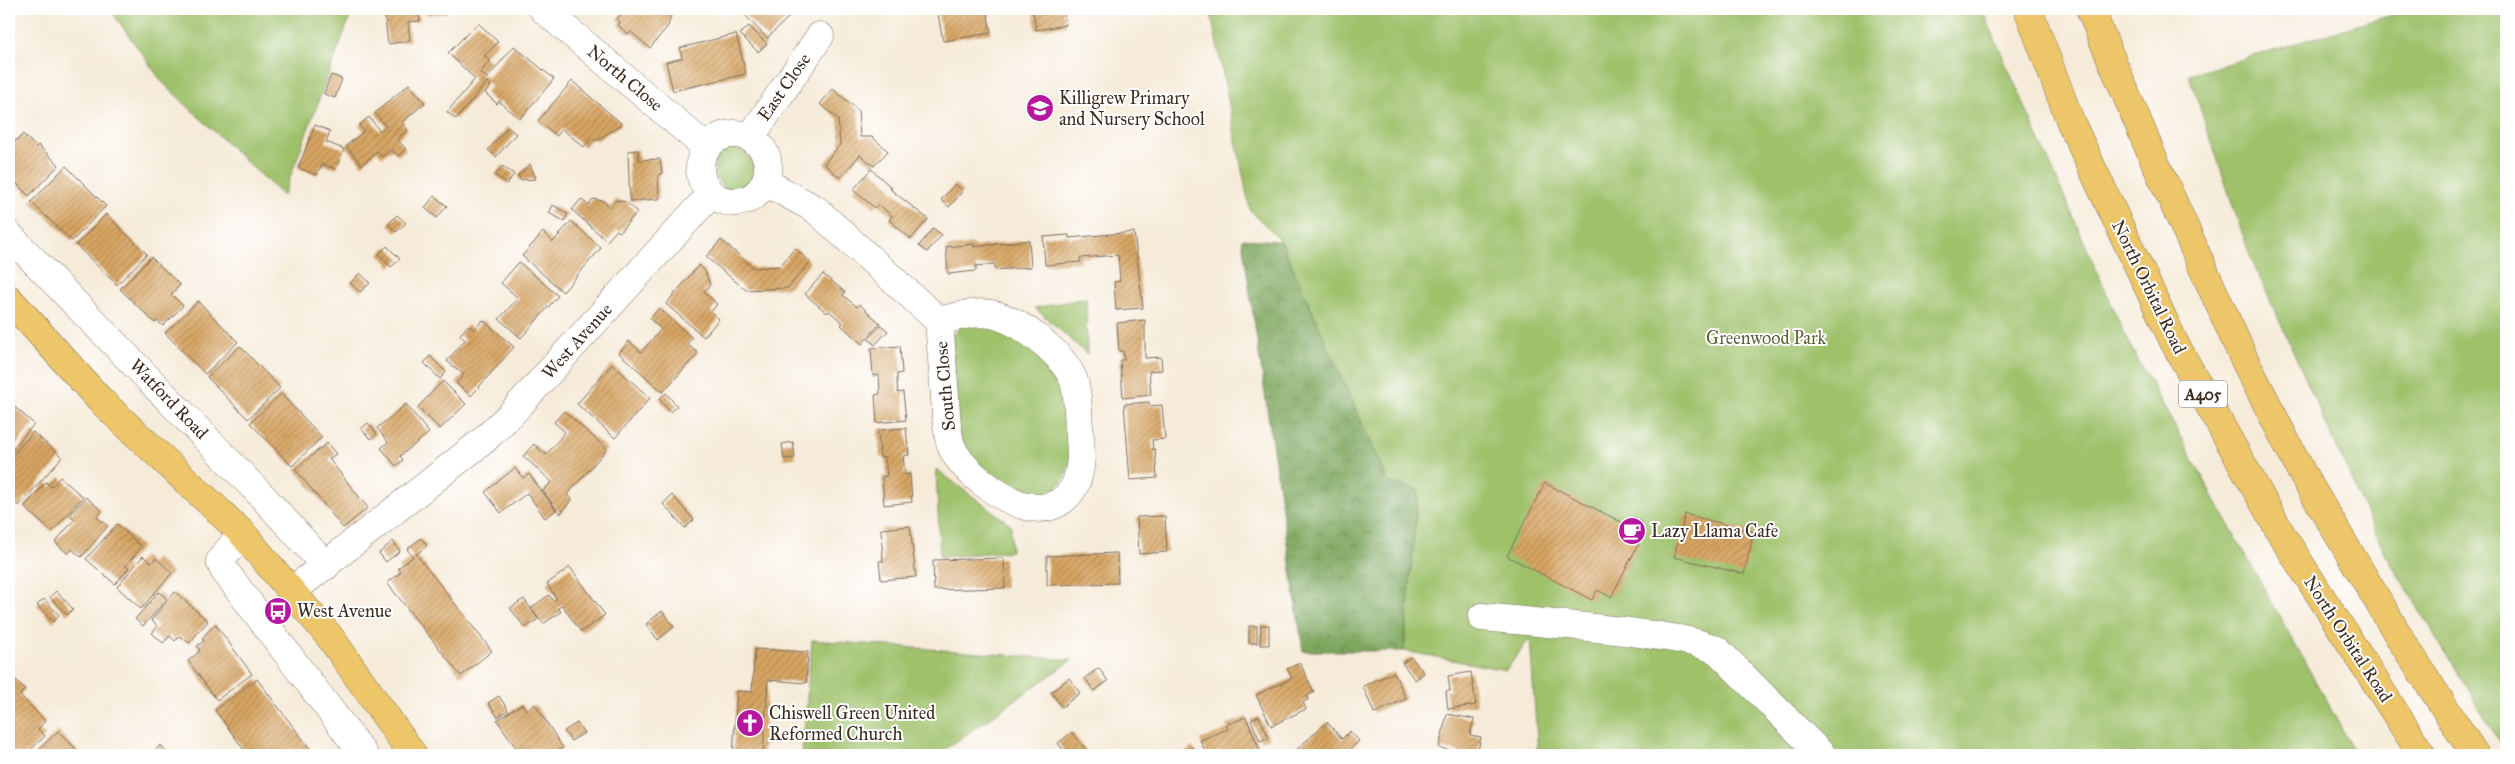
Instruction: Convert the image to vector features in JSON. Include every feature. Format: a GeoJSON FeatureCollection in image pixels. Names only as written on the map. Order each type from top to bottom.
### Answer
{"type":"FeatureCollection","features":[{"type":"Feature","properties":{"kind":"main road","name":"North Orbital Road"},"geometry":{"type":"LineString","coordinates":[[2028,9],[2071,123],[2174,342],[2283,537],[2422,755]]}},
{"type":"Feature","properties":{"kind":"main road","name":"A405"},"geometry":{"type":"LineString","coordinates":[[2090,9],[2151,153],[2240,350],[2303,475],[2403,643],[2475,755]]}},
{"type":"Feature","properties":{"kind":"main road"},"geometry":{"type":"LineString","coordinates":[[9,299],[100,400],[242,533],[330,637],[413,755]]}},
{"type":"Feature","properties":{"kind":"street","name":"North Close"},"geometry":{"type":"LineString","coordinates":[[542,9],[707,148]]}},
{"type":"Feature","properties":{"kind":"street","name":"East Close"},"geometry":{"type":"LineString","coordinates":[[750,138],[820,36]]}},
{"type":"Feature","properties":{"kind":"street"},"geometry":{"type":"LineString","coordinates":[[731,135],[750,138],[764,152],[767,162],[765,182],[751,198],[741,201],[720,199],[711,194],[705,186],[700,166],[707,148],[714,141],[731,135]]}},
{"type":"Feature","properties":{"kind":"street","name":"South Close"},"geometry":{"type":"LineString","coordinates":[[765,182],[815,209],[939,321],[947,429],[952,447],[960,460],[1003,498],[1018,504],[1037,509],[1048,508],[1063,500],[1072,489],[1079,475],[1082,449],[1075,384],[1069,370],[1059,358],[1012,320],[991,314],[974,314],[939,321]]}},
{"type":"Feature","properties":{"kind":"street","name":"West Avenue"},"geometry":{"type":"LineString","coordinates":[[292,592],[484,440],[510,415],[711,194]]}},
{"type":"Feature","properties":{"kind":"street","name":"Watford Road"},"geometry":{"type":"LineString","coordinates":[[9,235],[263,497],[326,566]]}},
{"type":"Feature","properties":{"kind":"street"},"geometry":{"type":"LineString","coordinates":[[242,533],[220,561],[224,570],[364,755]]}},
{"type":"Feature","properties":{"kind":"street"},"geometry":{"type":"LineString","coordinates":[[1482,617],[1614,630],[1686,640],[1705,645],[1717,650],[1822,755]]}},
{"type":"Feature","properties":{"kind":"green space"},"geometry":{"type":"Polygon","coordinates":[[[110,9],[353,9],[283,196],[162,82],[110,9]]]}},
{"type":"Feature","properties":{"kind":"green space","name":"Greenwood Park"},"geometry":{"type":"Polygon","coordinates":[[[1210,9],[1982,9],[2128,342],[2356,755],[1538,755],[1530,638],[1506,670],[1404,651],[1418,490],[1388,482],[1281,241],[1250,210],[1210,9]]]}},
{"type":"Feature","properties":{"kind":"green space"},"geometry":{"type":"Polygon","coordinates":[[[2412,9],[2506,9],[2506,753],[2384,552],[2250,256],[2189,75],[2412,9]]]}},
{"type":"Feature","properties":{"kind":"green space"},"geometry":{"type":"Polygon","coordinates":[[[738,149],[745,152],[751,158],[754,169],[753,177],[745,186],[738,189],[730,189],[723,186],[715,177],[714,165],[717,158],[726,150],[738,149]]]}},
{"type":"Feature","properties":{"kind":"green space"},"geometry":{"type":"Polygon","coordinates":[[[1242,239],[1281,241],[1388,482],[1418,490],[1404,651],[1303,651],[1242,239]]]}},
{"type":"Feature","properties":{"kind":"green space"},"geometry":{"type":"Polygon","coordinates":[[[1086,298],[1087,354],[1035,308],[1086,298]]]}},
{"type":"Feature","properties":{"kind":"green space"},"geometry":{"type":"Polygon","coordinates":[[[972,322],[1004,328],[1060,374],[1073,447],[1066,475],[1053,491],[1044,495],[1032,496],[982,471],[960,439],[952,336],[960,327],[972,322]]]}},
{"type":"Feature","properties":{"kind":"green space"},"geometry":{"type":"Polygon","coordinates":[[[936,469],[1011,525],[1011,551],[940,557],[936,469]]]}},
{"type":"Feature","properties":{"kind":"green space"},"geometry":{"type":"Polygon","coordinates":[[[812,640],[1072,660],[937,755],[802,755],[812,640]]]}},
{"type":"Feature","properties":{"kind":"building"},"geometry":{"type":"Polygon","coordinates":[[[384,9],[418,9],[420,21],[408,22],[410,41],[388,44],[384,9]]]}},
{"type":"Feature","properties":{"kind":"building"},"geometry":{"type":"Polygon","coordinates":[[[426,9],[447,9],[447,13],[427,15],[426,9]]]}},
{"type":"Feature","properties":{"kind":"building"},"geometry":{"type":"Polygon","coordinates":[[[625,9],[663,9],[671,15],[668,26],[650,48],[631,32],[628,34],[618,25],[620,22],[617,19],[625,9]]]}},
{"type":"Feature","properties":{"kind":"building"},"geometry":{"type":"Polygon","coordinates":[[[739,9],[783,9],[790,16],[767,38],[739,9]]]}},
{"type":"Feature","properties":{"kind":"building"},"geometry":{"type":"Polygon","coordinates":[[[937,9],[987,9],[991,33],[943,41],[937,9]]]}},
{"type":"Feature","properties":{"kind":"building"},"geometry":{"type":"Polygon","coordinates":[[[1033,9],[1063,9],[1066,25],[1036,30],[1033,9]]]}},
{"type":"Feature","properties":{"kind":"building"},"geometry":{"type":"Polygon","coordinates":[[[478,23],[498,42],[484,56],[490,61],[480,73],[487,78],[514,46],[554,79],[520,119],[499,101],[497,104],[485,93],[491,86],[487,82],[456,119],[447,112],[475,79],[448,53],[478,23]]]}},
{"type":"Feature","properties":{"kind":"building"},"geometry":{"type":"Polygon","coordinates":[[[749,26],[767,44],[758,52],[740,34],[749,26]]]}},
{"type":"Feature","properties":{"kind":"building"},"geometry":{"type":"Polygon","coordinates":[[[736,34],[746,74],[673,91],[666,62],[682,58],[680,48],[736,34]]]}},
{"type":"Feature","properties":{"kind":"building"},"geometry":{"type":"Polygon","coordinates":[[[331,75],[342,79],[335,98],[324,94],[331,75]]]}},
{"type":"Feature","properties":{"kind":"building"},"geometry":{"type":"Polygon","coordinates":[[[572,81],[622,124],[596,141],[592,138],[584,147],[562,129],[557,136],[538,121],[572,81]]]}},
{"type":"Feature","properties":{"kind":"building"},"geometry":{"type":"Polygon","coordinates":[[[409,84],[425,103],[402,122],[408,130],[397,139],[406,149],[398,156],[392,149],[382,157],[377,151],[362,165],[346,146],[364,131],[359,125],[369,117],[380,131],[386,126],[375,113],[409,84]]]}},
{"type":"Feature","properties":{"kind":"building"},"geometry":{"type":"Polygon","coordinates":[[[833,89],[858,110],[860,137],[872,137],[888,151],[874,166],[860,155],[840,178],[824,164],[840,145],[838,119],[820,104],[833,89]]]}},
{"type":"Feature","properties":{"kind":"building"},"geometry":{"type":"Polygon","coordinates":[[[315,125],[330,131],[326,142],[344,149],[336,169],[322,164],[317,175],[298,168],[315,125]]]}},
{"type":"Feature","properties":{"kind":"building"},"geometry":{"type":"Polygon","coordinates":[[[508,127],[516,134],[496,157],[488,150],[508,127]]]}},
{"type":"Feature","properties":{"kind":"building"},"geometry":{"type":"Polygon","coordinates":[[[23,134],[59,165],[29,196],[9,176],[9,135],[16,141],[23,134]]]}},
{"type":"Feature","properties":{"kind":"building"},"geometry":{"type":"Polygon","coordinates":[[[638,150],[639,160],[660,159],[662,174],[658,175],[659,199],[630,201],[628,151],[638,150]]]}},
{"type":"Feature","properties":{"kind":"building"},"geometry":{"type":"Polygon","coordinates":[[[530,164],[536,179],[520,180],[518,175],[530,164]]]}},
{"type":"Feature","properties":{"kind":"building"},"geometry":{"type":"Polygon","coordinates":[[[66,166],[106,206],[72,241],[31,202],[66,166]]]}},
{"type":"Feature","properties":{"kind":"building"},"geometry":{"type":"Polygon","coordinates":[[[502,166],[514,174],[507,184],[495,175],[502,166]]]}},
{"type":"Feature","properties":{"kind":"building"},"geometry":{"type":"Polygon","coordinates":[[[871,169],[892,188],[890,189],[928,219],[911,239],[889,220],[892,216],[878,204],[875,208],[853,190],[871,169]]]}},
{"type":"Feature","properties":{"kind":"building"},"geometry":{"type":"Polygon","coordinates":[[[955,184],[963,191],[949,207],[941,200],[955,184]]]}},
{"type":"Feature","properties":{"kind":"building"},"geometry":{"type":"Polygon","coordinates":[[[434,196],[447,206],[437,218],[425,208],[434,196]]]}},
{"type":"Feature","properties":{"kind":"building"},"geometry":{"type":"Polygon","coordinates":[[[581,199],[588,205],[593,199],[603,201],[610,207],[616,200],[626,202],[637,212],[620,232],[617,230],[607,241],[572,210],[581,199]]]}},
{"type":"Feature","properties":{"kind":"building"},"geometry":{"type":"Polygon","coordinates":[[[553,205],[568,214],[564,221],[549,213],[553,205]]]}},
{"type":"Feature","properties":{"kind":"building"},"geometry":{"type":"Polygon","coordinates":[[[106,214],[147,254],[117,285],[76,245],[106,214]]]}},
{"type":"Feature","properties":{"kind":"building"},"geometry":{"type":"Polygon","coordinates":[[[397,215],[406,223],[396,232],[388,224],[397,215]]]}},
{"type":"Feature","properties":{"kind":"building"},"geometry":{"type":"Polygon","coordinates":[[[571,221],[601,248],[563,292],[522,256],[543,232],[553,242],[571,221]]]}},
{"type":"Feature","properties":{"kind":"building"},"geometry":{"type":"Polygon","coordinates":[[[933,228],[942,235],[927,252],[919,246],[933,228]]]}},
{"type":"Feature","properties":{"kind":"building"},"geometry":{"type":"Polygon","coordinates":[[[1134,232],[1143,308],[1116,310],[1114,282],[1120,281],[1118,255],[1080,258],[1081,262],[1045,265],[1043,237],[1069,235],[1069,238],[1134,232]]]}},
{"type":"Feature","properties":{"kind":"building"},"geometry":{"type":"Polygon","coordinates":[[[721,240],[754,268],[780,266],[795,248],[810,262],[788,288],[746,290],[706,257],[721,240]]]}},
{"type":"Feature","properties":{"kind":"building"},"geometry":{"type":"Polygon","coordinates":[[[1029,240],[1031,267],[995,270],[995,264],[976,266],[976,271],[948,274],[946,247],[974,244],[974,247],[1029,240]]]}},
{"type":"Feature","properties":{"kind":"building"},"geometry":{"type":"Polygon","coordinates":[[[387,246],[400,259],[391,267],[379,254],[387,246]]]}},
{"type":"Feature","properties":{"kind":"building"},"geometry":{"type":"Polygon","coordinates":[[[151,257],[180,285],[171,294],[183,306],[163,326],[157,321],[155,323],[120,289],[151,257]]]}},
{"type":"Feature","properties":{"kind":"building"},"geometry":{"type":"Polygon","coordinates":[[[519,262],[558,296],[521,338],[499,319],[518,298],[501,283],[519,262]]]}},
{"type":"Feature","properties":{"kind":"building"},"geometry":{"type":"Polygon","coordinates":[[[699,265],[705,271],[710,285],[704,292],[717,304],[711,312],[719,319],[704,337],[666,304],[699,265]]]}},
{"type":"Feature","properties":{"kind":"building"},"geometry":{"type":"Polygon","coordinates":[[[360,273],[370,283],[360,292],[350,283],[360,273]]]}},
{"type":"Feature","properties":{"kind":"building"},"geometry":{"type":"Polygon","coordinates":[[[823,274],[845,292],[843,295],[857,307],[859,304],[880,323],[862,344],[841,325],[843,323],[829,311],[827,313],[805,294],[823,274]]]}},
{"type":"Feature","properties":{"kind":"building"},"geometry":{"type":"Polygon","coordinates":[[[198,301],[238,342],[205,374],[165,333],[198,301]]]}},
{"type":"Feature","properties":{"kind":"building"},"geometry":{"type":"Polygon","coordinates":[[[659,308],[692,338],[687,344],[698,353],[663,392],[619,353],[629,341],[641,352],[651,341],[661,329],[650,319],[659,308]]]}},
{"type":"Feature","properties":{"kind":"building"},"geometry":{"type":"Polygon","coordinates":[[[483,320],[514,347],[471,396],[456,383],[464,375],[447,361],[465,340],[460,335],[468,325],[474,330],[483,320]]]}},
{"type":"Feature","properties":{"kind":"building"},"geometry":{"type":"Polygon","coordinates":[[[1145,320],[1145,358],[1161,357],[1162,370],[1149,371],[1151,395],[1123,398],[1120,360],[1124,360],[1123,351],[1119,351],[1117,323],[1145,320]]]}},
{"type":"Feature","properties":{"kind":"building"},"geometry":{"type":"Polygon","coordinates":[[[881,325],[888,331],[875,345],[868,339],[881,325]]]}},
{"type":"Feature","properties":{"kind":"building"},"geometry":{"type":"Polygon","coordinates":[[[240,346],[280,388],[248,419],[207,377],[240,346]]]}},
{"type":"Feature","properties":{"kind":"building"},"geometry":{"type":"Polygon","coordinates":[[[900,346],[902,373],[897,374],[897,383],[898,393],[903,392],[906,420],[877,423],[875,395],[880,394],[879,375],[873,376],[871,348],[900,346]]]}},
{"type":"Feature","properties":{"kind":"building"},"geometry":{"type":"Polygon","coordinates":[[[430,356],[446,372],[440,379],[424,363],[430,356]]]}},
{"type":"Feature","properties":{"kind":"building"},"geometry":{"type":"Polygon","coordinates":[[[612,364],[650,398],[615,438],[577,404],[612,364]]]}},
{"type":"Feature","properties":{"kind":"building"},"geometry":{"type":"Polygon","coordinates":[[[443,381],[466,404],[440,429],[418,407],[443,381]]]}},
{"type":"Feature","properties":{"kind":"building"},"geometry":{"type":"Polygon","coordinates":[[[666,393],[677,406],[670,412],[659,399],[666,393]]]}},
{"type":"Feature","properties":{"kind":"building"},"geometry":{"type":"Polygon","coordinates":[[[281,394],[322,437],[292,466],[250,423],[281,394]]]}},
{"type":"Feature","properties":{"kind":"building"},"geometry":{"type":"Polygon","coordinates":[[[9,402],[34,424],[9,453],[9,402]]]}},
{"type":"Feature","properties":{"kind":"building"},"geometry":{"type":"Polygon","coordinates":[[[1149,402],[1149,406],[1162,405],[1165,439],[1152,440],[1153,450],[1155,449],[1157,478],[1130,480],[1124,404],[1149,402]]]}},
{"type":"Feature","properties":{"kind":"building"},"geometry":{"type":"Polygon","coordinates":[[[406,404],[429,433],[400,456],[403,460],[396,466],[381,448],[388,442],[377,428],[406,404]]]}},
{"type":"Feature","properties":{"kind":"building"},"geometry":{"type":"Polygon","coordinates":[[[564,411],[607,449],[567,495],[572,499],[560,514],[543,491],[552,482],[523,456],[534,444],[546,455],[565,432],[554,422],[564,411]]]}},
{"type":"Feature","properties":{"kind":"building"},"geometry":{"type":"Polygon","coordinates":[[[368,423],[377,434],[371,439],[361,429],[368,423]]]}},
{"type":"Feature","properties":{"kind":"building"},"geometry":{"type":"Polygon","coordinates":[[[906,428],[909,455],[903,456],[905,475],[910,474],[912,502],[884,505],[882,477],[887,476],[885,457],[880,458],[878,430],[906,428]]]}},
{"type":"Feature","properties":{"kind":"building"},"geometry":{"type":"Polygon","coordinates":[[[33,432],[62,457],[19,506],[9,497],[9,460],[33,432]]]}},
{"type":"Feature","properties":{"kind":"building"},"geometry":{"type":"Polygon","coordinates":[[[793,442],[795,458],[784,459],[782,444],[793,442]]]}},
{"type":"Feature","properties":{"kind":"building"},"geometry":{"type":"Polygon","coordinates":[[[327,443],[336,454],[329,459],[368,508],[343,528],[295,469],[327,443]]]}},
{"type":"Feature","properties":{"kind":"building"},"geometry":{"type":"Polygon","coordinates":[[[515,468],[523,478],[529,474],[556,510],[545,518],[527,493],[501,513],[485,492],[515,468]]]}},
{"type":"Feature","properties":{"kind":"building"},"geometry":{"type":"Polygon","coordinates":[[[60,477],[83,497],[52,532],[24,507],[46,482],[51,487],[60,477]]]}},
{"type":"Feature","properties":{"kind":"building"},"geometry":{"type":"Polygon","coordinates":[[[1545,483],[1629,526],[1633,517],[1642,522],[1632,539],[1639,543],[1611,597],[1597,590],[1592,600],[1507,556],[1545,483]]]}},
{"type":"Feature","properties":{"kind":"building"},"geometry":{"type":"Polygon","coordinates":[[[672,495],[694,520],[685,528],[663,504],[672,495]]]}},
{"type":"Feature","properties":{"kind":"building"},"geometry":{"type":"Polygon","coordinates":[[[86,497],[102,511],[97,517],[108,526],[81,557],[72,549],[68,554],[55,542],[75,519],[70,515],[86,497]]]}},
{"type":"Feature","properties":{"kind":"building"},"geometry":{"type":"Polygon","coordinates":[[[1685,514],[1754,532],[1744,574],[1674,557],[1685,514]]]}},
{"type":"Feature","properties":{"kind":"building"},"geometry":{"type":"Polygon","coordinates":[[[1165,516],[1167,552],[1139,554],[1137,517],[1165,516]]]}},
{"type":"Feature","properties":{"kind":"building"},"geometry":{"type":"Polygon","coordinates":[[[117,524],[142,547],[125,566],[129,568],[115,584],[86,559],[117,524]]]}},
{"type":"Feature","properties":{"kind":"building"},"geometry":{"type":"Polygon","coordinates":[[[910,526],[916,577],[881,580],[879,561],[883,561],[881,529],[910,526]]]}},
{"type":"Feature","properties":{"kind":"building"},"geometry":{"type":"Polygon","coordinates":[[[421,538],[427,546],[416,554],[492,651],[461,676],[387,583],[401,572],[398,568],[413,557],[407,549],[421,538]]]}},
{"type":"Feature","properties":{"kind":"building"},"geometry":{"type":"Polygon","coordinates":[[[393,541],[400,551],[386,562],[379,553],[393,541]]]}},
{"type":"Feature","properties":{"kind":"building"},"geometry":{"type":"Polygon","coordinates":[[[1117,553],[1118,583],[1047,585],[1047,556],[1117,553]]]}},
{"type":"Feature","properties":{"kind":"building"},"geometry":{"type":"Polygon","coordinates":[[[143,556],[151,563],[156,558],[172,573],[141,609],[117,587],[143,556]]]}},
{"type":"Feature","properties":{"kind":"building"},"geometry":{"type":"Polygon","coordinates":[[[1004,558],[1005,588],[934,590],[933,560],[1004,558]]]}},
{"type":"Feature","properties":{"kind":"building"},"geometry":{"type":"Polygon","coordinates":[[[570,567],[605,615],[581,632],[562,605],[558,608],[561,612],[543,624],[531,608],[549,595],[553,601],[557,599],[547,584],[570,567]]]}},
{"type":"Feature","properties":{"kind":"building"},"geometry":{"type":"Polygon","coordinates":[[[56,591],[73,609],[67,615],[50,597],[56,591]]]}},
{"type":"Feature","properties":{"kind":"building"},"geometry":{"type":"Polygon","coordinates":[[[159,592],[167,599],[143,626],[135,619],[159,592]]]}},
{"type":"Feature","properties":{"kind":"building"},"geometry":{"type":"Polygon","coordinates":[[[175,592],[208,621],[189,643],[180,636],[175,641],[170,636],[163,643],[152,633],[158,626],[151,620],[175,592]]]}},
{"type":"Feature","properties":{"kind":"building"},"geometry":{"type":"Polygon","coordinates":[[[44,599],[59,615],[53,622],[37,605],[44,599]]]}},
{"type":"Feature","properties":{"kind":"building"},"geometry":{"type":"Polygon","coordinates":[[[524,599],[538,619],[525,628],[510,608],[524,599]]]}},
{"type":"Feature","properties":{"kind":"building"},"geometry":{"type":"Polygon","coordinates":[[[662,611],[674,627],[658,640],[646,624],[662,611]]]}},
{"type":"Feature","properties":{"kind":"building"},"geometry":{"type":"Polygon","coordinates":[[[215,624],[252,674],[217,700],[188,661],[200,651],[197,646],[204,641],[202,638],[215,624]]]}},
{"type":"Feature","properties":{"kind":"building"},"geometry":{"type":"Polygon","coordinates":[[[1261,625],[1269,625],[1269,645],[1260,645],[1261,625]]]}},
{"type":"Feature","properties":{"kind":"building"},"geometry":{"type":"Polygon","coordinates":[[[1249,626],[1257,626],[1257,643],[1249,643],[1249,626]]]}},
{"type":"Feature","properties":{"kind":"building","name":"Chiswell Green United Reformed Church"},"geometry":{"type":"Polygon","coordinates":[[[755,649],[808,652],[806,683],[768,680],[763,755],[733,754],[737,691],[752,692],[755,649]]]}},
{"type":"Feature","properties":{"kind":"building"},"geometry":{"type":"Polygon","coordinates":[[[1411,657],[1424,673],[1415,680],[1402,663],[1411,657]]]}},
{"type":"Feature","properties":{"kind":"building"},"geometry":{"type":"Polygon","coordinates":[[[1300,663],[1314,692],[1307,696],[1308,700],[1303,702],[1306,709],[1271,726],[1256,695],[1292,678],[1287,669],[1300,663]]]}},
{"type":"Feature","properties":{"kind":"building"},"geometry":{"type":"Polygon","coordinates":[[[1099,668],[1108,681],[1094,691],[1085,678],[1099,668]]]}},
{"type":"Feature","properties":{"kind":"building"},"geometry":{"type":"Polygon","coordinates":[[[1394,672],[1406,699],[1374,713],[1363,686],[1394,672]]]}},
{"type":"Feature","properties":{"kind":"building"},"geometry":{"type":"Polygon","coordinates":[[[1471,672],[1476,705],[1448,709],[1446,691],[1450,691],[1448,676],[1471,672]]]}},
{"type":"Feature","properties":{"kind":"building"},"geometry":{"type":"Polygon","coordinates":[[[11,675],[25,689],[20,695],[45,721],[38,729],[45,736],[25,755],[17,753],[14,755],[9,749],[9,678],[11,675]]]}},
{"type":"Feature","properties":{"kind":"building"},"geometry":{"type":"Polygon","coordinates":[[[1069,678],[1080,693],[1062,707],[1051,692],[1069,678]]]}},
{"type":"Feature","properties":{"kind":"building"},"geometry":{"type":"Polygon","coordinates":[[[257,679],[315,755],[248,755],[215,710],[257,679]]]}},
{"type":"Feature","properties":{"kind":"building"},"geometry":{"type":"Polygon","coordinates":[[[499,696],[508,710],[498,717],[488,703],[499,696]]]}},
{"type":"Feature","properties":{"kind":"building"},"geometry":{"type":"Polygon","coordinates":[[[522,704],[526,710],[535,704],[563,748],[552,755],[521,755],[497,720],[522,704]]]}},
{"type":"Feature","properties":{"kind":"building"},"geometry":{"type":"Polygon","coordinates":[[[1447,714],[1474,719],[1470,735],[1481,737],[1477,755],[1458,755],[1459,752],[1439,748],[1447,714]]]}},
{"type":"Feature","properties":{"kind":"building"},"geometry":{"type":"Polygon","coordinates":[[[1259,716],[1269,738],[1260,741],[1251,720],[1259,716]]]}},
{"type":"Feature","properties":{"kind":"building"},"geometry":{"type":"Polygon","coordinates":[[[1246,717],[1262,755],[1207,755],[1200,740],[1228,729],[1226,725],[1246,717]]]}},
{"type":"Feature","properties":{"kind":"building"},"geometry":{"type":"Polygon","coordinates":[[[1327,722],[1342,739],[1350,731],[1359,741],[1351,748],[1354,752],[1350,755],[1300,755],[1296,750],[1327,722]]]}},
{"type":"Feature","properties":{"kind":"building"},"geometry":{"type":"Polygon","coordinates":[[[577,723],[584,733],[571,741],[564,731],[577,723]]]}},
{"type":"Feature","properties":{"kind":"building"},"geometry":{"type":"Polygon","coordinates":[[[58,731],[79,752],[75,755],[33,755],[58,731]]]}},
{"type":"Feature","properties":{"kind":"building"},"geometry":{"type":"Polygon","coordinates":[[[1072,732],[1090,755],[1067,755],[1058,743],[1072,732]]]}},
{"type":"Feature","properties":{"kind":"building"},"geometry":{"type":"Polygon","coordinates":[[[161,745],[169,755],[149,755],[161,745]]]}},
{"type":"Feature","properties":{"kind":"building"},"geometry":{"type":"Polygon","coordinates":[[[1192,747],[1199,755],[1181,755],[1192,747]]]}},
{"type":"Feature","properties":{"kind":"building"},"geometry":{"type":"Polygon","coordinates":[[[1409,750],[1410,755],[1387,755],[1387,754],[1409,750]]]}},
{"type":"Feature","properties":{"kind":"place","name":"Killigrew Primary and Nursery School"},"geometry":{"type":"Point","coordinates":[1040,108]}},
{"type":"Feature","properties":{"kind":"place","name":"Lazy Llama Cafe"},"geometry":{"type":"Point","coordinates":[1632,531]}},
{"type":"Feature","properties":{"kind":"place","name":"West Avenue"},"geometry":{"type":"Point","coordinates":[278,611]}},
{"type":"Feature","properties":{"kind":"place","name":"Chiswell Green United Reformed Church"},"geometry":{"type":"Point","coordinates":[750,723]}}]}
